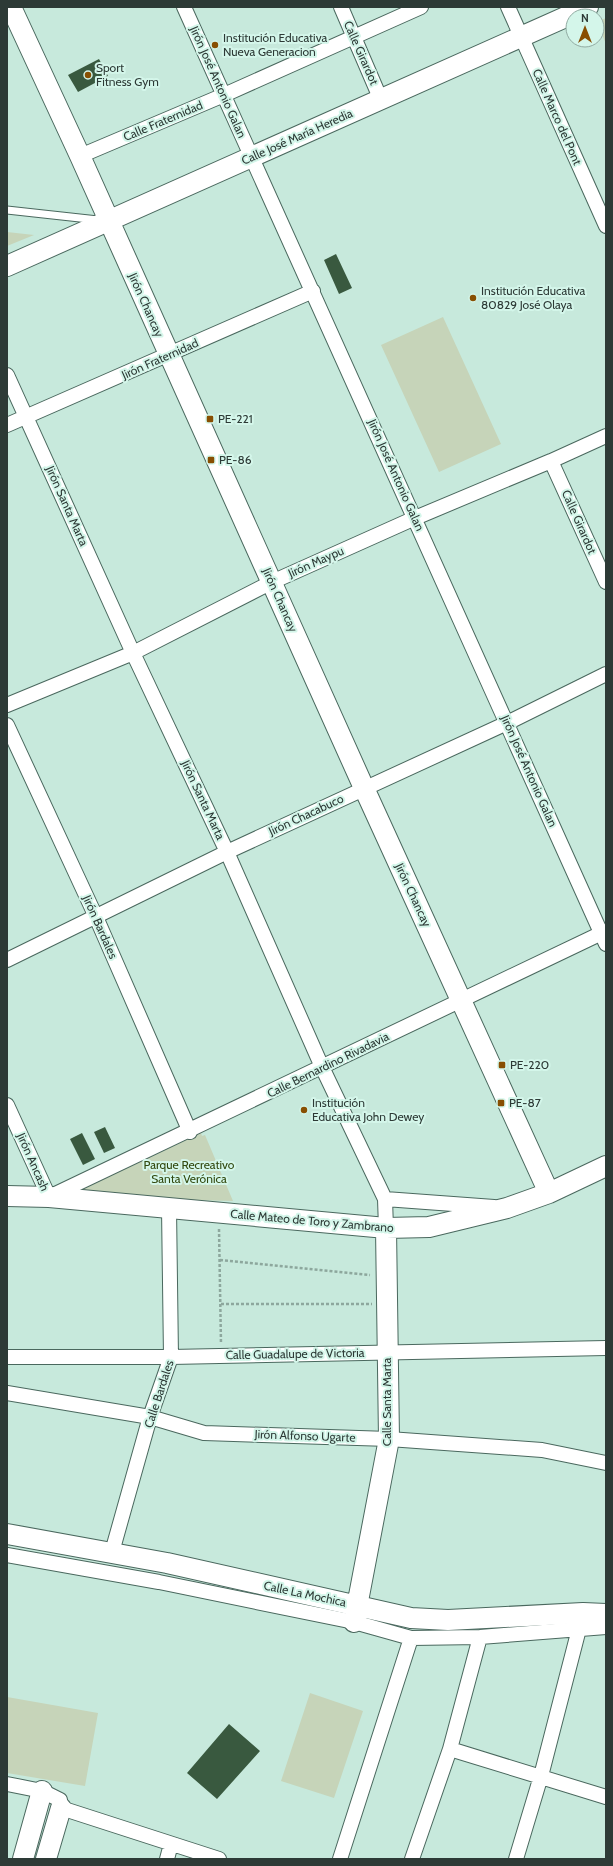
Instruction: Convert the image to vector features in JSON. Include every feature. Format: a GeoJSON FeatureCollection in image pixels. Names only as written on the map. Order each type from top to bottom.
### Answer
{"type":"FeatureCollection","features":[{"type":"Feature","properties":{"kind":"street","name":"Jirón Chancay"},"geometry":{"type":"LineString","coordinates":[[11,7],[109,220],[364,788],[550,1192]]}},
{"type":"Feature","properties":{"kind":"street","name":"Jirón José Antonio Galan"},"geometry":{"type":"LineString","coordinates":[[184,7],[604,936]]}},
{"type":"Feature","properties":{"kind":"street","name":"Calle Girardot"},"geometry":{"type":"LineString","coordinates":[[341,7],[382,100]]}},
{"type":"Feature","properties":{"kind":"street","name":"Calle Fraternidad"},"geometry":{"type":"LineString","coordinates":[[80,156],[224,95],[421,7]]}},
{"type":"Feature","properties":{"kind":"street","name":"Calle Marco del Pont"},"geometry":{"type":"LineString","coordinates":[[508,7],[606,226]]}},
{"type":"Feature","properties":{"kind":"street","name":"Calle José María Heredia"},"geometry":{"type":"LineString","coordinates":[[7,266],[588,7]]}},
{"type":"Feature","properties":{"kind":"street","name":"Jirón Fraternidad"},"geometry":{"type":"LineString","coordinates":[[7,425],[313,291]]}},
{"type":"Feature","properties":{"kind":"street","name":"Jirón Santa Marta"},"geometry":{"type":"LineString","coordinates":[[7,375],[133,653],[227,852],[322,1067],[385,1199],[386,1228]]}},
{"type":"Feature","properties":{"kind":"street","name":"Jirón Maypu"},"geometry":{"type":"LineString","coordinates":[[7,705],[133,653],[272,582],[415,518],[551,461],[606,436]]}},
{"type":"Feature","properties":{"kind":"street","name":"Calle Girardot"},"geometry":{"type":"LineString","coordinates":[[551,461],[606,582]]}},
{"type":"Feature","properties":{"kind":"street","name":"Jirón Chacabuco"},"geometry":{"type":"LineString","coordinates":[[7,960],[227,852],[507,722],[606,674]]}},
{"type":"Feature","properties":{"kind":"street","name":"Jirón Bardales"},"geometry":{"type":"LineString","coordinates":[[7,725],[96,917],[190,1132]]}},
{"type":"Feature","properties":{"kind":"street","name":"Calle Bernardino Rivadavia"},"geometry":{"type":"LineString","coordinates":[[49,1197],[190,1132],[322,1067],[462,1001],[604,936]]}},
{"type":"Feature","properties":{"kind":"street","name":"Jirón Ancash"},"geometry":{"type":"LineString","coordinates":[[7,1105],[49,1197]]}},
{"type":"Feature","properties":{"kind":"street","name":"Calle Mateo de Toro y Zambrano"},"geometry":{"type":"LineString","coordinates":[[7,1196],[49,1197],[386,1228],[429,1227],[507,1208],[550,1192],[606,1166]]}},
{"type":"Feature","properties":{"kind":"street"},"geometry":{"type":"LineString","coordinates":[[385,1199],[507,1208]]}},
{"type":"Feature","properties":{"kind":"street","name":"Calle Bardales"},"geometry":{"type":"LineString","coordinates":[[112,1552],[150,1417],[171,1357],[169,1208]]}},
{"type":"Feature","properties":{"kind":"street","name":"Calle Santa Marta"},"geometry":{"type":"LineString","coordinates":[[356,1613],[389,1439],[386,1228]]}},
{"type":"Feature","properties":{"kind":"street","name":"Calle Guadalupe de Victoria"},"geometry":{"type":"LineString","coordinates":[[7,1357],[171,1357],[606,1348]]}},
{"type":"Feature","properties":{"kind":"street","name":"Jirón Alfonso Ugarte"},"geometry":{"type":"LineString","coordinates":[[7,1393],[150,1417],[204,1433],[389,1439],[542,1450],[606,1463]]}},
{"type":"Feature","properties":{"kind":"street","name":"Calle La Mochica"},"geometry":{"type":"LineString","coordinates":[[7,1534],[112,1552],[356,1613],[411,1638],[480,1637],[606,1627]]}},
{"type":"Feature","properties":{"kind":"street","name":"Calle La Mochica"},"geometry":{"type":"LineString","coordinates":[[7,1555],[159,1582],[356,1613],[448,1620],[583,1613],[606,1614]]}},
{"type":"Feature","properties":{"kind":"street"},"geometry":{"type":"LineString","coordinates":[[516,1859],[541,1776],[579,1629]]}},
{"type":"Feature","properties":{"kind":"street"},"geometry":{"type":"LineString","coordinates":[[412,1859],[450,1749],[480,1637]]}},
{"type":"Feature","properties":{"kind":"street"},"geometry":{"type":"LineString","coordinates":[[340,1859],[411,1638]]}},
{"type":"Feature","properties":{"kind":"street"},"geometry":{"type":"LineString","coordinates":[[450,1749],[606,1797]]}},
{"type":"Feature","properties":{"kind":"street"},"geometry":{"type":"LineString","coordinates":[[7,1784],[42,1791],[60,1800],[61,1808],[46,1859]]}},
{"type":"Feature","properties":{"kind":"street"},"geometry":{"type":"LineString","coordinates":[[23,1859],[42,1791]]}},
{"type":"Feature","properties":{"kind":"street"},"geometry":{"type":"LineString","coordinates":[[61,1808],[219,1859]]}},
{"type":"Feature","properties":{"kind":"street"},"geometry":{"type":"LineString","coordinates":[[167,1859],[171,1844]]}},
{"type":"Feature","properties":{"kind":"lane"},"geometry":{"type":"LineString","coordinates":[[7,210],[109,220]]}},
{"type":"Feature","properties":{"kind":"path"},"geometry":{"type":"LineString","coordinates":[[219,1212],[222,1356]]}},
{"type":"Feature","properties":{"kind":"path"},"geometry":{"type":"LineString","coordinates":[[220,1260],[387,1277]]}},
{"type":"Feature","properties":{"kind":"path"},"geometry":{"type":"LineString","coordinates":[[220,1304],[387,1304]]}},
{"type":"Feature","properties":{"kind":"green space"},"geometry":{"type":"Polygon","coordinates":[[[606,18],[606,44],[605,42],[606,18]]]}},
{"type":"Feature","properties":{"kind":"green space"},"geometry":{"type":"Polygon","coordinates":[[[7,232],[34,235],[7,246],[7,232]]]}},
{"type":"Feature","properties":{"kind":"green space"},"geometry":{"type":"Polygon","coordinates":[[[443,317],[501,444],[439,472],[381,345],[443,317]]]}},
{"type":"Feature","properties":{"kind":"green space","name":"Parque Recreativo Santa Verónica"},"geometry":{"type":"Polygon","coordinates":[[[201,1133],[202,1136],[205,1135],[233,1201],[49,1197],[148,1158],[201,1133]]]}},
{"type":"Feature","properties":{"kind":"green space"},"geometry":{"type":"Polygon","coordinates":[[[310,1693],[363,1711],[334,1798],[281,1781],[310,1693]]]}},
{"type":"Feature","properties":{"kind":"green space"},"geometry":{"type":"Polygon","coordinates":[[[7,1697],[98,1713],[85,1786],[7,1773],[7,1697]]]}},
{"type":"Feature","properties":{"kind":"building","name":"Sport Fitness Gym"},"geometry":{"type":"Polygon","coordinates":[[[99,59],[108,76],[78,92],[68,75],[99,59]]]}},
{"type":"Feature","properties":{"kind":"building"},"geometry":{"type":"Polygon","coordinates":[[[336,254],[352,288],[339,294],[324,260],[336,254]]]}},
{"type":"Feature","properties":{"kind":"building"},"geometry":{"type":"Polygon","coordinates":[[[105,1127],[115,1148],[104,1153],[94,1132],[105,1127]]]}},
{"type":"Feature","properties":{"kind":"building"},"geometry":{"type":"Polygon","coordinates":[[[82,1133],[95,1159],[83,1165],[70,1139],[82,1133]]]}},
{"type":"Feature","properties":{"kind":"building"},"geometry":{"type":"Polygon","coordinates":[[[229,1724],[260,1751],[217,1799],[187,1773],[229,1724]]]}},
{"type":"Feature","properties":{"kind":"place","name":"Institución Educativa Nueva Generacion"},"geometry":{"type":"Point","coordinates":[215,45]}},
{"type":"Feature","properties":{"kind":"place","name":"Sport Fitness Gym"},"geometry":{"type":"Point","coordinates":[88,75]}},
{"type":"Feature","properties":{"kind":"place","name":"Institución Educativa 80829 José Olaya"},"geometry":{"type":"Point","coordinates":[473,298]}},
{"type":"Feature","properties":{"kind":"place","name":"PE-221"},"geometry":{"type":"Point","coordinates":[210,419]}},
{"type":"Feature","properties":{"kind":"place","name":"PE-86"},"geometry":{"type":"Point","coordinates":[211,460]}},
{"type":"Feature","properties":{"kind":"place","name":"PE-220"},"geometry":{"type":"Point","coordinates":[502,1065]}},
{"type":"Feature","properties":{"kind":"place","name":"PE-87"},"geometry":{"type":"Point","coordinates":[501,1103]}},
{"type":"Feature","properties":{"kind":"place","name":"Institución Educativa John Dewey"},"geometry":{"type":"Point","coordinates":[304,1110]}}]}
